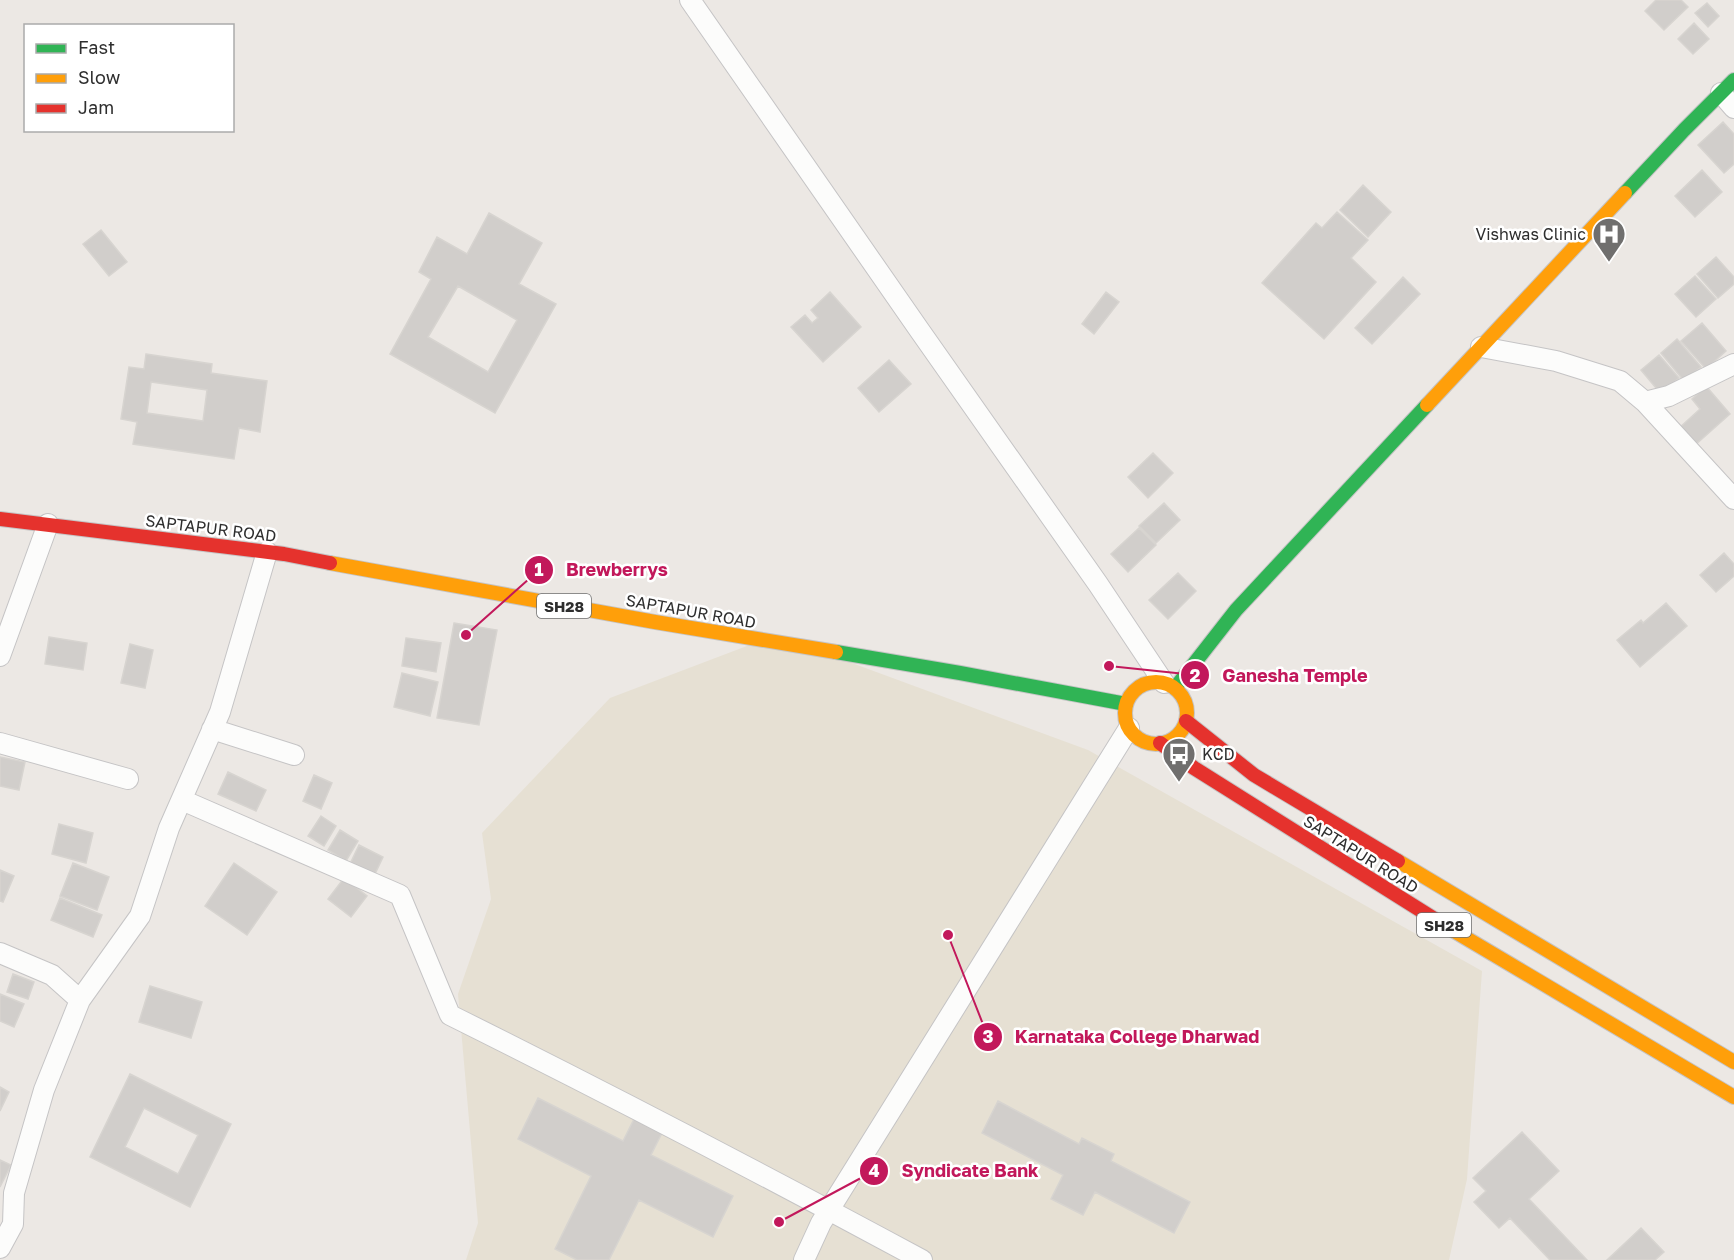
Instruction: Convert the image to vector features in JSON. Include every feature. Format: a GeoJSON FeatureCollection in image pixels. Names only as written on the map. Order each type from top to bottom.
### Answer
{"type":"FeatureCollection","features":[{"type":"Feature","properties":{"kind":"main road"},"geometry":{"type":"LineString","coordinates":[[1170,686],[1236,610],[1480,347],[1727,86]]}},
{"type":"Feature","properties":{"kind":"main road","name":"SAPTAPUR ROAD"},"geometry":{"type":"LineString","coordinates":[[0,519],[267,552],[1126,704]]}},
{"type":"Feature","properties":{"kind":"main road"},"geometry":{"type":"LineString","coordinates":[[1152,682],[1170,686],[1183,698],[1186,721],[1180,732],[1171,740],[1160,743],[1148,742],[1137,737],[1129,728],[1125,716],[1126,704],[1132,693],[1141,686],[1152,682]]}},
{"type":"Feature","properties":{"kind":"main road","name":"SAPTAPUR ROAD"},"geometry":{"type":"LineString","coordinates":[[1186,721],[1254,775],[1734,1062]]}},
{"type":"Feature","properties":{"kind":"main road","name":"SAPTAPUR ROAD"},"geometry":{"type":"LineString","coordinates":[[1160,743],[1194,768],[1478,947],[1734,1097]]}},
{"type":"Feature","properties":{"kind":"street"},"geometry":{"type":"LineString","coordinates":[[690,0],[926,341],[1170,686]]}},
{"type":"Feature","properties":{"kind":"street"},"geometry":{"type":"LineString","coordinates":[[1727,86],[1734,108]]}},
{"type":"Feature","properties":{"kind":"street"},"geometry":{"type":"LineString","coordinates":[[1480,347],[1556,361],[1620,381],[1645,402],[1734,499]]}},
{"type":"Feature","properties":{"kind":"street"},"geometry":{"type":"LineString","coordinates":[[1645,402],[1669,396],[1734,364]]}},
{"type":"Feature","properties":{"kind":"street"},"geometry":{"type":"LineString","coordinates":[[0,656],[48,524]]}},
{"type":"Feature","properties":{"kind":"street"},"geometry":{"type":"LineString","coordinates":[[0,1248],[44,1090],[80,1000],[140,916],[169,828],[220,712],[267,552]]}},
{"type":"Feature","properties":{"kind":"street"},"geometry":{"type":"LineString","coordinates":[[804,1260],[829,1210],[1129,728]]}},
{"type":"Feature","properties":{"kind":"street"},"geometry":{"type":"LineString","coordinates":[[212,729],[294,755]]}},
{"type":"Feature","properties":{"kind":"street"},"geometry":{"type":"LineString","coordinates":[[0,743],[128,779]]}},
{"type":"Feature","properties":{"kind":"street"},"geometry":{"type":"LineString","coordinates":[[182,800],[400,895],[450,1015],[922,1260]]}},
{"type":"Feature","properties":{"kind":"street"},"geometry":{"type":"LineString","coordinates":[[0,953],[52,975],[80,1000]]}},
{"type":"Feature","properties":{"kind":"shaded area"},"geometry":{"type":"Polygon","coordinates":[[[776,635],[1088,750],[1482,971],[1467,1179],[1449,1260],[466,1260],[478,1223],[458,994],[491,899],[482,833],[610,698],[776,635]]]}},
{"type":"Feature","properties":{"kind":"building"},"geometry":{"type":"Polygon","coordinates":[[[1656,0],[1681,0],[1688,7],[1664,30],[1645,11],[1656,0]]]}},
{"type":"Feature","properties":{"kind":"building"},"geometry":{"type":"Polygon","coordinates":[[[1707,3],[1719,16],[1708,27],[1695,13],[1707,3]]]}},
{"type":"Feature","properties":{"kind":"building"},"geometry":{"type":"Polygon","coordinates":[[[1694,23],[1709,39],[1693,54],[1678,39],[1694,23]]]}},
{"type":"Feature","properties":{"kind":"building"},"geometry":{"type":"Polygon","coordinates":[[[1723,122],[1734,134],[1734,164],[1724,173],[1698,145],[1723,122]]]}},
{"type":"Feature","properties":{"kind":"building"},"geometry":{"type":"Polygon","coordinates":[[[1702,170],[1722,192],[1695,217],[1675,196],[1702,170]]]}},
{"type":"Feature","properties":{"kind":"building"},"geometry":{"type":"Polygon","coordinates":[[[1363,185],[1391,212],[1368,237],[1340,210],[1363,185]]]}},
{"type":"Feature","properties":{"kind":"building"},"geometry":{"type":"Polygon","coordinates":[[[1337,212],[1368,240],[1351,258],[1376,282],[1324,339],[1262,283],[1316,223],[1322,228],[1337,212]]]}},
{"type":"Feature","properties":{"kind":"building"},"geometry":{"type":"Polygon","coordinates":[[[489,213],[542,243],[519,284],[556,304],[495,413],[390,354],[431,279],[419,272],[437,237],[467,254],[489,213]],[[458,286],[428,337],[488,372],[517,320],[458,286]]]}},
{"type":"Feature","properties":{"kind":"building"},"geometry":{"type":"Polygon","coordinates":[[[101,230],[127,262],[109,276],[83,244],[101,230]]]}},
{"type":"Feature","properties":{"kind":"building"},"geometry":{"type":"Polygon","coordinates":[[[1716,257],[1734,277],[1734,284],[1718,298],[1697,274],[1716,257]]]}},
{"type":"Feature","properties":{"kind":"building"},"geometry":{"type":"Polygon","coordinates":[[[1695,276],[1716,299],[1696,317],[1675,294],[1695,276]]]}},
{"type":"Feature","properties":{"kind":"building"},"geometry":{"type":"Polygon","coordinates":[[[1403,277],[1420,294],[1372,344],[1355,328],[1403,277]]]}},
{"type":"Feature","properties":{"kind":"building"},"geometry":{"type":"Polygon","coordinates":[[[830,292],[861,327],[823,362],[791,327],[805,315],[812,323],[818,318],[811,310],[830,292]]]}},
{"type":"Feature","properties":{"kind":"building"},"geometry":{"type":"Polygon","coordinates":[[[1106,292],[1119,302],[1094,334],[1082,324],[1106,292]]]}},
{"type":"Feature","properties":{"kind":"building"},"geometry":{"type":"Polygon","coordinates":[[[1702,323],[1726,351],[1706,369],[1681,341],[1702,323]]]}},
{"type":"Feature","properties":{"kind":"building"},"geometry":{"type":"Polygon","coordinates":[[[1677,339],[1701,367],[1684,381],[1661,353],[1677,339]]]}},
{"type":"Feature","properties":{"kind":"building"},"geometry":{"type":"Polygon","coordinates":[[[146,354],[212,364],[211,373],[267,381],[260,432],[239,428],[234,459],[133,444],[137,422],[121,419],[129,367],[144,369],[146,354]],[[151,382],[147,413],[203,421],[207,390],[151,382]]]}},
{"type":"Feature","properties":{"kind":"building"},"geometry":{"type":"Polygon","coordinates":[[[1659,355],[1679,378],[1661,394],[1641,370],[1659,355]]]}},
{"type":"Feature","properties":{"kind":"building"},"geometry":{"type":"Polygon","coordinates":[[[889,360],[911,384],[879,412],[858,388],[889,360]]]}},
{"type":"Feature","properties":{"kind":"building"},"geometry":{"type":"Polygon","coordinates":[[[1706,386],[1730,414],[1694,446],[1678,429],[1700,409],[1692,399],[1706,386]]]}},
{"type":"Feature","properties":{"kind":"building"},"geometry":{"type":"Polygon","coordinates":[[[1153,453],[1173,473],[1148,498],[1128,477],[1153,453]]]}},
{"type":"Feature","properties":{"kind":"building"},"geometry":{"type":"Polygon","coordinates":[[[1164,503],[1180,520],[1156,543],[1139,526],[1164,503]]]}},
{"type":"Feature","properties":{"kind":"building"},"geometry":{"type":"Polygon","coordinates":[[[1139,528],[1156,545],[1128,572],[1111,554],[1139,528]]]}},
{"type":"Feature","properties":{"kind":"building"},"geometry":{"type":"Polygon","coordinates":[[[1724,553],[1734,564],[1734,576],[1716,592],[1700,575],[1724,553]]]}},
{"type":"Feature","properties":{"kind":"building"},"geometry":{"type":"Polygon","coordinates":[[[1178,573],[1196,591],[1168,619],[1149,600],[1178,573]]]}},
{"type":"Feature","properties":{"kind":"building"},"geometry":{"type":"Polygon","coordinates":[[[1666,603],[1687,626],[1640,667],[1617,640],[1641,620],[1643,623],[1666,603]]]}},
{"type":"Feature","properties":{"kind":"building"},"geometry":{"type":"Polygon","coordinates":[[[454,623],[497,630],[479,725],[437,718],[454,623]]]}},
{"type":"Feature","properties":{"kind":"building"},"geometry":{"type":"Polygon","coordinates":[[[49,637],[87,643],[83,670],[45,664],[49,637]]]}},
{"type":"Feature","properties":{"kind":"building"},"geometry":{"type":"Polygon","coordinates":[[[406,638],[441,643],[436,672],[402,666],[406,638]]]}},
{"type":"Feature","properties":{"kind":"building"},"geometry":{"type":"Polygon","coordinates":[[[130,644],[153,650],[145,688],[121,683],[130,644]]]}},
{"type":"Feature","properties":{"kind":"building"},"geometry":{"type":"Polygon","coordinates":[[[402,673],[438,682],[430,716],[394,707],[402,673]]]}},
{"type":"Feature","properties":{"kind":"building"},"geometry":{"type":"Polygon","coordinates":[[[0,757],[25,762],[19,790],[0,786],[0,757]]]}},
{"type":"Feature","properties":{"kind":"building"},"geometry":{"type":"Polygon","coordinates":[[[228,772],[266,790],[256,811],[218,794],[228,772]]]}},
{"type":"Feature","properties":{"kind":"building"},"geometry":{"type":"Polygon","coordinates":[[[314,775],[332,783],[321,809],[303,801],[314,775]]]}},
{"type":"Feature","properties":{"kind":"building"},"geometry":{"type":"Polygon","coordinates":[[[321,816],[336,826],[324,846],[308,836],[321,816]]]}},
{"type":"Feature","properties":{"kind":"building"},"geometry":{"type":"Polygon","coordinates":[[[59,824],[93,833],[86,863],[52,854],[59,824]]]}},
{"type":"Feature","properties":{"kind":"building"},"geometry":{"type":"Polygon","coordinates":[[[340,830],[358,841],[346,861],[328,850],[340,830]]]}},
{"type":"Feature","properties":{"kind":"building"},"geometry":{"type":"Polygon","coordinates":[[[359,845],[383,857],[374,876],[350,864],[359,845]]]}},
{"type":"Feature","properties":{"kind":"building"},"geometry":{"type":"Polygon","coordinates":[[[73,863],[109,877],[97,910],[60,896],[73,863]]]}},
{"type":"Feature","properties":{"kind":"building"},"geometry":{"type":"Polygon","coordinates":[[[234,863],[277,892],[247,935],[205,906],[234,863]]]}},
{"type":"Feature","properties":{"kind":"building"},"geometry":{"type":"Polygon","coordinates":[[[0,870],[14,876],[3,902],[0,901],[0,870]]]}},
{"type":"Feature","properties":{"kind":"building"},"geometry":{"type":"Polygon","coordinates":[[[344,878],[367,896],[351,917],[328,899],[344,878]]]}},
{"type":"Feature","properties":{"kind":"building"},"geometry":{"type":"Polygon","coordinates":[[[60,898],[102,915],[93,937],[51,920],[60,898]]]}},
{"type":"Feature","properties":{"kind":"building"},"geometry":{"type":"Polygon","coordinates":[[[13,974],[34,982],[28,999],[7,992],[13,974]]]}},
{"type":"Feature","properties":{"kind":"building"},"geometry":{"type":"Polygon","coordinates":[[[150,986],[202,1002],[191,1038],[139,1022],[150,986]]]}},
{"type":"Feature","properties":{"kind":"building"},"geometry":{"type":"Polygon","coordinates":[[[0,994],[24,1004],[14,1027],[0,1021],[0,994]]]}},
{"type":"Feature","properties":{"kind":"building"},"geometry":{"type":"Polygon","coordinates":[[[130,1074],[231,1124],[190,1207],[90,1157],[130,1074]],[[144,1108],[125,1147],[178,1174],[198,1135],[144,1108]]]}},
{"type":"Feature","properties":{"kind":"building"},"geometry":{"type":"Polygon","coordinates":[[[0,1087],[9,1092],[0,1111],[0,1087]]]}},
{"type":"Feature","properties":{"kind":"building"},"geometry":{"type":"Polygon","coordinates":[[[538,1098],[623,1141],[635,1117],[663,1131],[651,1155],[733,1196],[713,1237],[639,1200],[609,1260],[577,1260],[555,1249],[591,1176],[518,1139],[538,1098]]]}},
{"type":"Feature","properties":{"kind":"building"},"geometry":{"type":"Polygon","coordinates":[[[998,1101],[1079,1144],[1082,1138],[1114,1154],[1111,1161],[1190,1202],[1174,1233],[1095,1192],[1083,1215],[1051,1199],[1063,1175],[982,1133],[998,1101]]]}},
{"type":"Feature","properties":{"kind":"building"},"geometry":{"type":"Polygon","coordinates":[[[1522,1132],[1559,1171],[1529,1199],[1587,1260],[1550,1260],[1510,1218],[1499,1228],[1474,1202],[1486,1191],[1473,1178],[1522,1132]]]}},
{"type":"Feature","properties":{"kind":"building"},"geometry":{"type":"Polygon","coordinates":[[[0,1160],[11,1165],[0,1187],[0,1160]]]}},
{"type":"Feature","properties":{"kind":"building"},"geometry":{"type":"Polygon","coordinates":[[[1641,1228],[1664,1252],[1655,1260],[1607,1260],[1641,1228]]]}},
{"type":"Feature","properties":{"kind":"traffic: fast"},"geometry":{"type":"LineString","coordinates":[[1625,193],[1734,80]]}},
{"type":"Feature","properties":{"kind":"traffic: fast"},"geometry":{"type":"LineString","coordinates":[[1175,688],[1236,610],[1427,405]]}},
{"type":"Feature","properties":{"kind":"traffic: fast"},"geometry":{"type":"LineString","coordinates":[[836,652],[1126,704]]}},
{"type":"Feature","properties":{"kind":"traffic: slow"},"geometry":{"type":"LineString","coordinates":[[1427,405],[1625,193]]}},
{"type":"Feature","properties":{"kind":"traffic: slow"},"geometry":{"type":"LineString","coordinates":[[330,563],[655,622],[836,652]]}},
{"type":"Feature","properties":{"kind":"traffic: slow"},"geometry":{"type":"LineString","coordinates":[[1156,682],[1178,691],[1187,713],[1178,735],[1156,744],[1134,735],[1125,713],[1134,691],[1156,682]]}},
{"type":"Feature","properties":{"kind":"traffic: slow"},"geometry":{"type":"LineString","coordinates":[[1398,861],[1734,1062]]}},
{"type":"Feature","properties":{"kind":"traffic: slow"},"geometry":{"type":"LineString","coordinates":[[1444,925],[1734,1097]]}},
{"type":"Feature","properties":{"kind":"traffic: jam"},"geometry":{"type":"LineString","coordinates":[[0,519],[284,554],[330,563]]}},
{"type":"Feature","properties":{"kind":"traffic: jam"},"geometry":{"type":"LineString","coordinates":[[1186,721],[1254,775],[1398,861]]}},
{"type":"Feature","properties":{"kind":"traffic: jam"},"geometry":{"type":"LineString","coordinates":[[1160,743],[1194,768],[1444,925]]}},
{"type":"Feature","properties":{"kind":"place","name":"Vishwas Clinic"},"geometry":{"type":"Point","coordinates":[1609,263]}},
{"type":"Feature","properties":{"kind":"place","name":"Brewberrys"},"geometry":{"type":"Point","coordinates":[466,635]}},
{"type":"Feature","properties":{"kind":"place","name":"Ganesha Temple"},"geometry":{"type":"Point","coordinates":[1109,666]}},
{"type":"Feature","properties":{"kind":"place","name":"KCD"},"geometry":{"type":"Point","coordinates":[1179,783]}},
{"type":"Feature","properties":{"kind":"place","name":"Karnataka College Dharwad"},"geometry":{"type":"Point","coordinates":[948,935]}},
{"type":"Feature","properties":{"kind":"place","name":"Syndicate Bank"},"geometry":{"type":"Point","coordinates":[779,1222]}}]}
